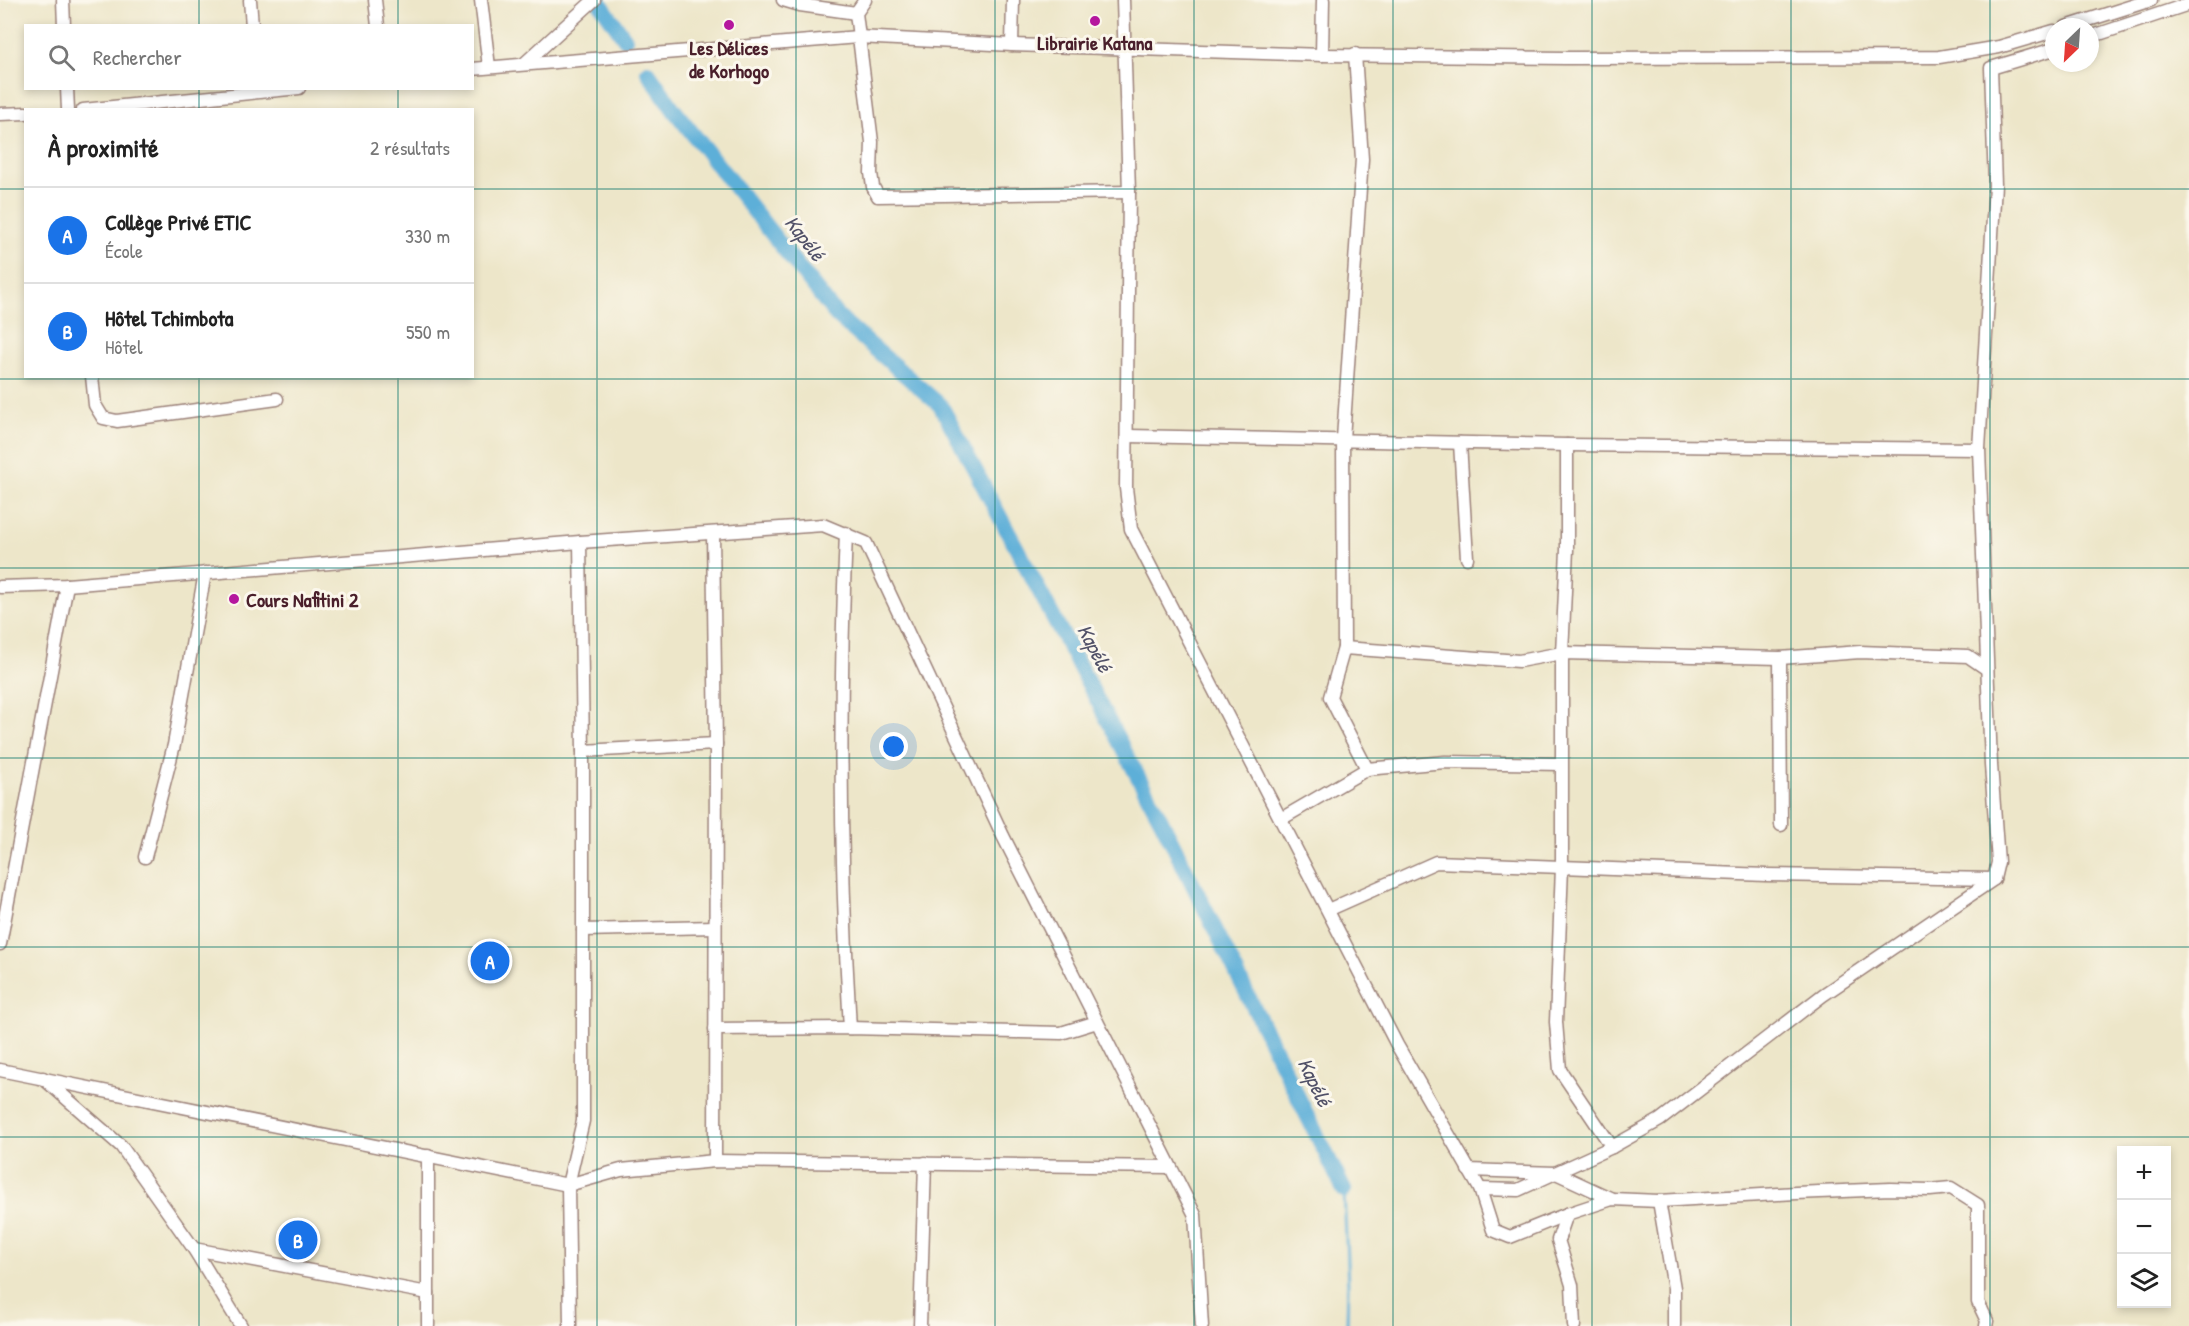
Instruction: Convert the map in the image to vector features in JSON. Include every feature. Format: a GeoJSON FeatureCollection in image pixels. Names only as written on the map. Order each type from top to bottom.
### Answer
{"type":"FeatureCollection","features":[{"type":"Feature","properties":{"kind":"street"},"geometry":{"type":"LineString","coordinates":[[63,0],[64,24]]}},
{"type":"Feature","properties":{"kind":"street"},"geometry":{"type":"LineString","coordinates":[[250,0],[252,24]]}},
{"type":"Feature","properties":{"kind":"street"},"geometry":{"type":"LineString","coordinates":[[375,0],[378,24]]}},
{"type":"Feature","properties":{"kind":"street"},"geometry":{"type":"LineString","coordinates":[[482,0],[489,68]]}},
{"type":"Feature","properties":{"kind":"street"},"geometry":{"type":"LineString","coordinates":[[524,64],[594,0]]}},
{"type":"Feature","properties":{"kind":"street"},"geometry":{"type":"LineString","coordinates":[[783,0],[855,13]]}},
{"type":"Feature","properties":{"kind":"street"},"geometry":{"type":"LineString","coordinates":[[865,0],[855,13],[872,142],[871,173],[873,187],[878,196],[1129,192]]}},
{"type":"Feature","properties":{"kind":"street"},"geometry":{"type":"LineString","coordinates":[[1012,45],[1013,0]]}},
{"type":"Feature","properties":{"kind":"street"},"geometry":{"type":"LineString","coordinates":[[1122,0],[1129,192],[1126,488],[1131,529],[1397,1045],[1480,1189],[1493,1230],[1510,1237],[1612,1199],[1659,1201],[1808,1192],[1951,1188],[1978,1205],[1978,1302],[1987,1321],[1986,1326]]}},
{"type":"Feature","properties":{"kind":"street"},"geometry":{"type":"LineString","coordinates":[[1322,54],[1323,0]]}},
{"type":"Feature","properties":{"kind":"street"},"geometry":{"type":"LineString","coordinates":[[2094,18],[2151,0]]}},
{"type":"Feature","properties":{"kind":"street"},"geometry":{"type":"LineString","coordinates":[[2099,35],[2189,4]]}},
{"type":"Feature","properties":{"kind":"street"},"geometry":{"type":"LineString","coordinates":[[474,69],[858,38],[1322,54],[1566,58],[1695,56],[1826,58],[1939,57],[1999,47],[2045,34]]}},
{"type":"Feature","properties":{"kind":"street"},"geometry":{"type":"LineString","coordinates":[[1480,1189],[1518,1190],[1612,1147],[1660,1120],[1823,995],[1994,879],[1998,862],[1991,765],[1979,449],[1995,185],[1991,68],[2045,52]]}},
{"type":"Feature","properties":{"kind":"street"},"geometry":{"type":"LineString","coordinates":[[1355,54],[1362,159],[1343,439],[1344,648],[1330,697],[1367,769]]}},
{"type":"Feature","properties":{"kind":"street"},"geometry":{"type":"LineString","coordinates":[[67,90],[68,108]]}},
{"type":"Feature","properties":{"kind":"street"},"geometry":{"type":"LineString","coordinates":[[101,108],[257,91]]}},
{"type":"Feature","properties":{"kind":"street"},"geometry":{"type":"LineString","coordinates":[[0,114],[24,113]]}},
{"type":"Feature","properties":{"kind":"street"},"geometry":{"type":"LineString","coordinates":[[92,378],[95,405],[104,418],[117,421],[277,399]]}},
{"type":"Feature","properties":{"kind":"street"},"geometry":{"type":"LineString","coordinates":[[1128,436],[1567,445],[1979,449]]}},
{"type":"Feature","properties":{"kind":"street"},"geometry":{"type":"LineString","coordinates":[[1460,443],[1467,558]]}},
{"type":"Feature","properties":{"kind":"street"},"geometry":{"type":"LineString","coordinates":[[1567,445],[1567,550],[1562,653],[1562,867],[1556,1022],[1560,1070],[1612,1147]]}},
{"type":"Feature","properties":{"kind":"street"},"geometry":{"type":"LineString","coordinates":[[0,587],[67,585],[580,542],[823,525],[866,543],[1003,836],[1195,1215],[1202,1326]]}},
{"type":"Feature","properties":{"kind":"street"},"geometry":{"type":"LineString","coordinates":[[846,533],[843,619],[844,914],[850,1028]]}},
{"type":"Feature","properties":{"kind":"street"},"geometry":{"type":"LineString","coordinates":[[713,534],[716,744],[715,1161]]}},
{"type":"Feature","properties":{"kind":"street"},"geometry":{"type":"LineString","coordinates":[[570,1326],[568,1185],[583,1120],[583,751],[580,542]]}},
{"type":"Feature","properties":{"kind":"street"},"geometry":{"type":"LineString","coordinates":[[145,857],[174,745],[205,573]]}},
{"type":"Feature","properties":{"kind":"street"},"geometry":{"type":"LineString","coordinates":[[0,944],[1,927],[67,585]]}},
{"type":"Feature","properties":{"kind":"street"},"geometry":{"type":"LineString","coordinates":[[1344,648],[1519,661],[1562,653],[1780,658],[1860,652],[1968,656],[1988,669]]}},
{"type":"Feature","properties":{"kind":"street"},"geometry":{"type":"LineString","coordinates":[[1780,658],[1781,825]]}},
{"type":"Feature","properties":{"kind":"street"},"geometry":{"type":"LineString","coordinates":[[583,751],[716,744]]}},
{"type":"Feature","properties":{"kind":"street"},"geometry":{"type":"LineString","coordinates":[[1281,819],[1367,769],[1444,762],[1561,765]]}},
{"type":"Feature","properties":{"kind":"street"},"geometry":{"type":"LineString","coordinates":[[1328,910],[1436,862],[1766,875],[1994,879]]}},
{"type":"Feature","properties":{"kind":"street"},"geometry":{"type":"LineString","coordinates":[[583,930],[715,927]]}},
{"type":"Feature","properties":{"kind":"street"},"geometry":{"type":"LineString","coordinates":[[715,1029],[850,1028],[1061,1033],[1097,1022]]}},
{"type":"Feature","properties":{"kind":"street"},"geometry":{"type":"LineString","coordinates":[[0,1070],[568,1185],[621,1170],[715,1161],[1170,1167]]}},
{"type":"Feature","properties":{"kind":"street"},"geometry":{"type":"LineString","coordinates":[[42,1077],[121,1146],[194,1250],[241,1326]]}},
{"type":"Feature","properties":{"kind":"street"},"geometry":{"type":"LineString","coordinates":[[428,1156],[428,1326]]}},
{"type":"Feature","properties":{"kind":"street"},"geometry":{"type":"LineString","coordinates":[[920,1326],[925,1163]]}},
{"type":"Feature","properties":{"kind":"street"},"geometry":{"type":"LineString","coordinates":[[1468,1170],[1556,1173],[1612,1199]]}},
{"type":"Feature","properties":{"kind":"street"},"geometry":{"type":"LineString","coordinates":[[1659,1201],[1674,1288],[1674,1326]]}},
{"type":"Feature","properties":{"kind":"street"},"geometry":{"type":"LineString","coordinates":[[1567,1214],[1558,1240],[1572,1285],[1574,1326]]}},
{"type":"Feature","properties":{"kind":"street"},"geometry":{"type":"LineString","coordinates":[[194,1250],[428,1293]]}},
{"type":"Feature","properties":{"kind":"waterway","name":"Kapélé"},"geometry":{"type":"LineString","coordinates":[[598,0],[625,39]]}},
{"type":"Feature","properties":{"kind":"waterway","name":"Kapélé"},"geometry":{"type":"LineString","coordinates":[[648,72],[674,110],[837,316],[941,406],[1161,820],[1344,1190]]}},
{"type":"Feature","properties":{"kind":"waterway","name":"Kapélé"},"geometry":{"type":"LineString","coordinates":[[1344,1190],[1348,1286],[1347,1326]]}},
{"type":"Feature","properties":{"kind":"place","name":"Librairie Katana"},"geometry":{"type":"Point","coordinates":[1095,21]}},
{"type":"Feature","properties":{"kind":"place","name":"Les Délices de Korhogo"},"geometry":{"type":"Point","coordinates":[729,25]}},
{"type":"Feature","properties":{"kind":"place","name":"Cours Nafitini 2"},"geometry":{"type":"Point","coordinates":[234,599]}},
{"type":"Feature","properties":{"kind":"place","name":"Collège Privé ETIC"},"geometry":{"type":"Point","coordinates":[490,961]}},
{"type":"Feature","properties":{"kind":"place","name":"Hôtel Tchimbota"},"geometry":{"type":"Point","coordinates":[298,1240]}}]}
